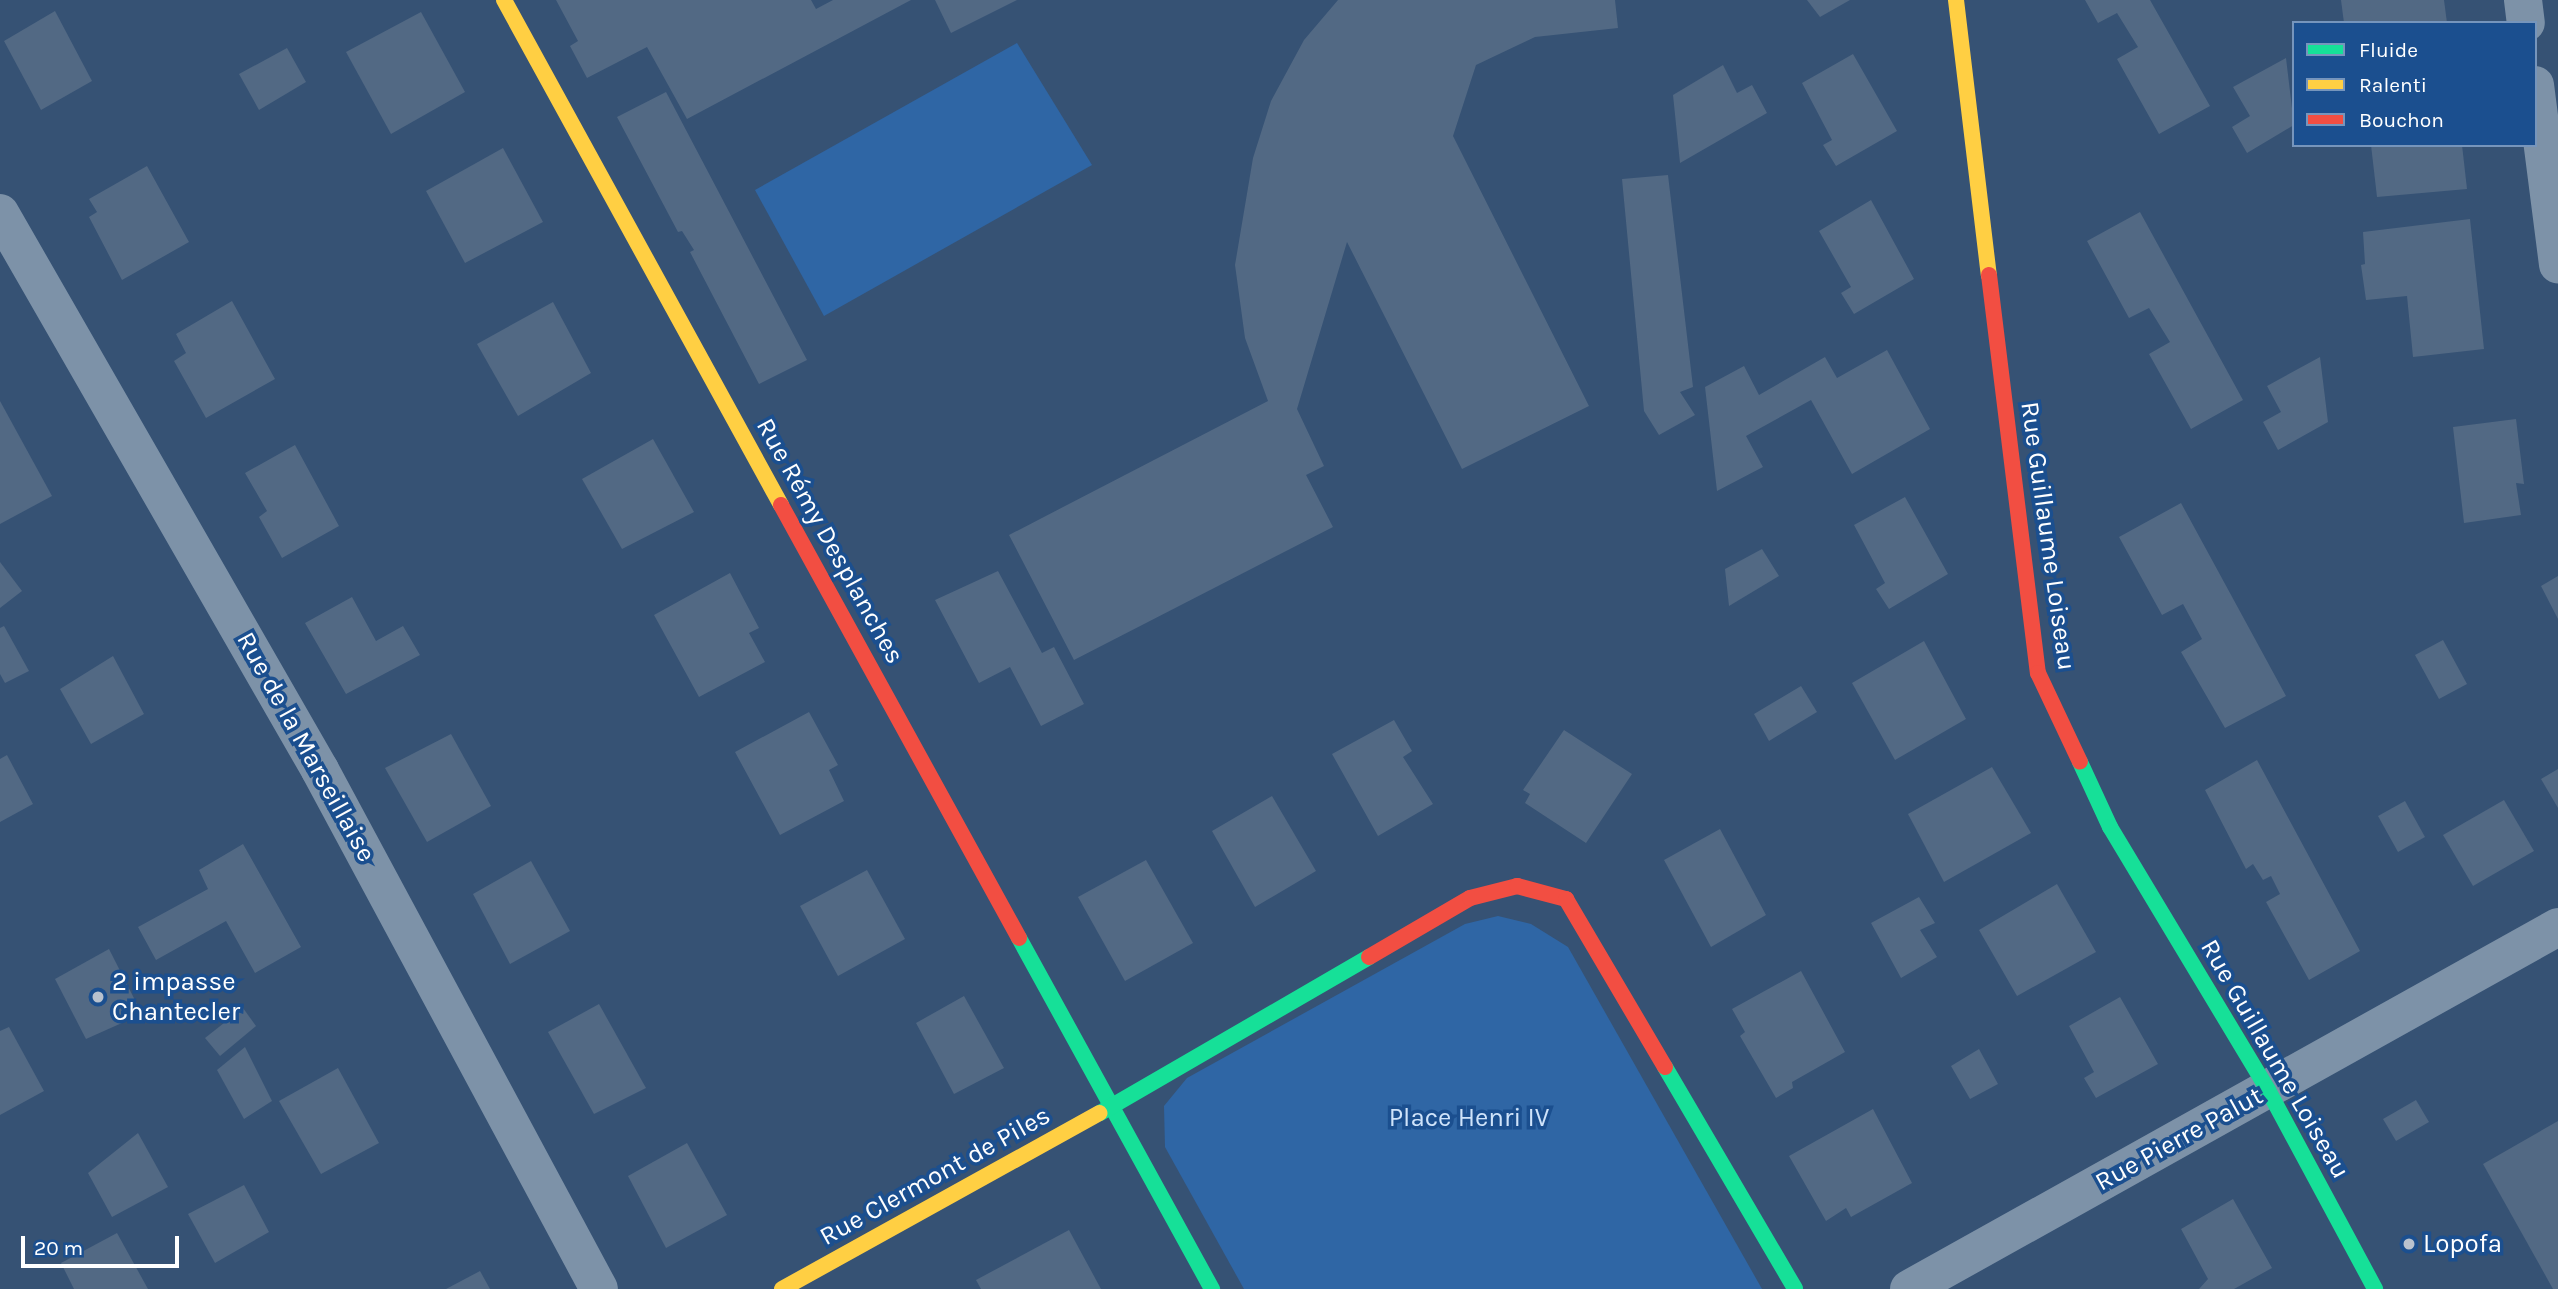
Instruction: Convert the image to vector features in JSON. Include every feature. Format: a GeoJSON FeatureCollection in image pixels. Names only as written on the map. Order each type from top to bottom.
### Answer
{"type":"FeatureCollection","features":[{"type":"Feature","properties":{"kind":"street","name":"Rue Rémy Desplanches"},"geometry":{"type":"LineString","coordinates":[[504,0],[1112,1106]]}},
{"type":"Feature","properties":{"kind":"street","name":"Rue Guillaume Loiseau"},"geometry":{"type":"LineString","coordinates":[[1956,0],[2038,673],[2110,827],[2268,1090],[2375,1289]]}},
{"type":"Feature","properties":{"kind":"street"},"geometry":{"type":"LineString","coordinates":[[2522,0],[2526,21]]}},
{"type":"Feature","properties":{"kind":"street"},"geometry":{"type":"LineString","coordinates":[[2537,101],[2558,265]]}},
{"type":"Feature","properties":{"kind":"street","name":"Rue de la Marseillaise"},"geometry":{"type":"LineString","coordinates":[[0,212],[327,782],[599,1289]]}},
{"type":"Feature","properties":{"kind":"street"},"geometry":{"type":"LineString","coordinates":[[1212,1289],[1112,1106],[1470,898],[1517,886],[1566,899],[1795,1289]]}},
{"type":"Feature","properties":{"kind":"street","name":"Rue Pierre Palut"},"geometry":{"type":"LineString","coordinates":[[1909,1289],[2558,928]]}},
{"type":"Feature","properties":{"kind":"street","name":"Rue Clermont de Piles"},"geometry":{"type":"LineString","coordinates":[[782,1289],[1112,1106]]}},
{"type":"Feature","properties":{"kind":"green space"},"geometry":{"type":"Polygon","coordinates":[[[1017,43],[1092,165],[824,316],[755,190],[1017,43]]]}},
{"type":"Feature","properties":{"kind":"green space","name":"Place Henri IV"},"geometry":{"type":"Polygon","coordinates":[[[1498,916],[1531,924],[1568,947],[1762,1289],[1244,1289],[1165,1147],[1164,1106],[1187,1078],[1465,924],[1498,916]]]}},
{"type":"Feature","properties":{"kind":"building"},"geometry":{"type":"Polygon","coordinates":[[[556,0],[811,0],[816,9],[833,0],[911,0],[687,119],[647,47],[587,78],[570,46],[578,41],[556,0]]]}},
{"type":"Feature","properties":{"kind":"building"},"geometry":{"type":"Polygon","coordinates":[[[935,0],[1017,0],[951,33],[935,0]]]}},
{"type":"Feature","properties":{"kind":"building"},"geometry":{"type":"Polygon","coordinates":[[[1338,0],[1615,0],[1618,28],[1535,37],[1476,65],[1453,136],[1589,406],[1462,469],[1347,242],[1297,409],[1324,466],[1306,475],[1333,527],[1074,660],[1009,535],[1268,401],[1245,338],[1235,265],[1253,158],[1271,101],[1304,40],[1338,0]]]}},
{"type":"Feature","properties":{"kind":"building"},"geometry":{"type":"Polygon","coordinates":[[[1807,0],[1850,0],[1820,17],[1807,0]]]}},
{"type":"Feature","properties":{"kind":"building"},"geometry":{"type":"Polygon","coordinates":[[[2085,0],[2150,0],[2210,106],[2159,134],[2117,59],[2138,47],[2117,13],[2098,23],[2085,0]]]}},
{"type":"Feature","properties":{"kind":"building"},"geometry":{"type":"Polygon","coordinates":[[[2341,0],[2444,0],[2447,21],[2344,21],[2341,0]]]}},
{"type":"Feature","properties":{"kind":"building"},"geometry":{"type":"Polygon","coordinates":[[[55,11],[92,81],[41,110],[4,41],[55,11]]]}},
{"type":"Feature","properties":{"kind":"building"},"geometry":{"type":"Polygon","coordinates":[[[421,12],[465,92],[391,134],[346,52],[421,12]]]}},
{"type":"Feature","properties":{"kind":"building"},"geometry":{"type":"Polygon","coordinates":[[[287,48],[306,82],[259,110],[239,74],[287,48]]]}},
{"type":"Feature","properties":{"kind":"building"},"geometry":{"type":"Polygon","coordinates":[[[1853,54],[1897,131],[1836,166],[1823,145],[1832,140],[1802,83],[1853,54]]]}},
{"type":"Feature","properties":{"kind":"building"},"geometry":{"type":"Polygon","coordinates":[[[2286,58],[2292,126],[2247,153],[2232,127],[2250,116],[2233,87],[2286,58]]]}},
{"type":"Feature","properties":{"kind":"building"},"geometry":{"type":"Polygon","coordinates":[[[1723,65],[1737,93],[1752,85],[1767,113],[1680,163],[1673,95],[1723,65]]]}},
{"type":"Feature","properties":{"kind":"building"},"geometry":{"type":"Polygon","coordinates":[[[666,92],[807,360],[759,384],[690,252],[694,250],[682,231],[678,232],[617,117],[666,92]]]}},
{"type":"Feature","properties":{"kind":"building"},"geometry":{"type":"Polygon","coordinates":[[[2371,147],[2462,147],[2467,189],[2377,197],[2371,147]]]}},
{"type":"Feature","properties":{"kind":"building"},"geometry":{"type":"Polygon","coordinates":[[[503,148],[543,222],[465,263],[426,191],[503,148]]]}},
{"type":"Feature","properties":{"kind":"building"},"geometry":{"type":"Polygon","coordinates":[[[147,166],[189,242],[122,280],[89,217],[97,212],[89,199],[147,166]]]}},
{"type":"Feature","properties":{"kind":"building"},"geometry":{"type":"Polygon","coordinates":[[[1668,175],[1693,387],[1680,392],[1695,415],[1659,435],[1644,411],[1622,179],[1668,175]]]}},
{"type":"Feature","properties":{"kind":"building"},"geometry":{"type":"Polygon","coordinates":[[[1871,200],[1914,279],[1854,314],[1841,293],[1851,287],[1819,231],[1871,200]]]}},
{"type":"Feature","properties":{"kind":"building"},"geometry":{"type":"Polygon","coordinates":[[[2140,212],[2243,400],[2191,429],[2149,354],[2170,342],[2149,308],[2129,318],[2087,241],[2140,212]]]}},
{"type":"Feature","properties":{"kind":"building"},"geometry":{"type":"Polygon","coordinates":[[[2470,219],[2484,349],[2413,357],[2407,296],[2366,300],[2361,265],[2365,264],[2363,232],[2470,219]]]}},
{"type":"Feature","properties":{"kind":"building"},"geometry":{"type":"Polygon","coordinates":[[[232,301],[275,379],[206,418],[174,361],[186,353],[176,334],[232,301]]]}},
{"type":"Feature","properties":{"kind":"building"},"geometry":{"type":"Polygon","coordinates":[[[553,302],[591,373],[518,416],[477,344],[553,302]]]}},
{"type":"Feature","properties":{"kind":"building"},"geometry":{"type":"Polygon","coordinates":[[[1887,350],[1930,429],[1852,474],[1811,400],[1746,436],[1763,467],[1717,491],[1705,387],[1744,366],[1759,395],[1825,357],[1837,378],[1887,350]]]}},
{"type":"Feature","properties":{"kind":"building"},"geometry":{"type":"Polygon","coordinates":[[[2320,357],[2328,422],[2278,450],[2263,422],[2281,412],[2267,386],[2320,357]]]}},
{"type":"Feature","properties":{"kind":"building"},"geometry":{"type":"Polygon","coordinates":[[[0,401],[52,496],[0,524],[0,401]]]}},
{"type":"Feature","properties":{"kind":"building"},"geometry":{"type":"Polygon","coordinates":[[[2516,419],[2524,484],[2516,483],[2521,515],[2464,523],[2453,427],[2516,419]]]}},
{"type":"Feature","properties":{"kind":"building"},"geometry":{"type":"Polygon","coordinates":[[[653,439],[694,512],[622,549],[582,479],[653,439]]]}},
{"type":"Feature","properties":{"kind":"building"},"geometry":{"type":"Polygon","coordinates":[[[295,445],[339,526],[282,558],[259,517],[267,511],[245,473],[295,445]]]}},
{"type":"Feature","properties":{"kind":"building"},"geometry":{"type":"Polygon","coordinates":[[[1905,497],[1948,574],[1889,609],[1876,589],[1885,583],[1854,525],[1905,497]]]}},
{"type":"Feature","properties":{"kind":"building"},"geometry":{"type":"Polygon","coordinates":[[[2181,503],[2286,696],[2225,728],[2181,652],[2202,639],[2183,604],[2162,615],[2119,537],[2181,503]]]}},
{"type":"Feature","properties":{"kind":"building"},"geometry":{"type":"Polygon","coordinates":[[[1762,549],[1779,576],[1729,606],[1725,569],[1762,549]]]}},
{"type":"Feature","properties":{"kind":"building"},"geometry":{"type":"Polygon","coordinates":[[[0,562],[22,591],[0,608],[0,562]]]}},
{"type":"Feature","properties":{"kind":"building"},"geometry":{"type":"Polygon","coordinates":[[[998,571],[1042,653],[1054,647],[1084,704],[1041,726],[1010,667],[979,683],[935,600],[998,571]]]}},
{"type":"Feature","properties":{"kind":"building"},"geometry":{"type":"Polygon","coordinates":[[[730,573],[759,628],[749,633],[765,662],[699,697],[654,615],[730,573]]]}},
{"type":"Feature","properties":{"kind":"building"},"geometry":{"type":"Polygon","coordinates":[[[2558,576],[2558,619],[2541,586],[2558,576]]]}},
{"type":"Feature","properties":{"kind":"building"},"geometry":{"type":"Polygon","coordinates":[[[352,597],[376,641],[403,626],[420,655],[346,694],[305,623],[352,597]]]}},
{"type":"Feature","properties":{"kind":"building"},"geometry":{"type":"Polygon","coordinates":[[[4,626],[29,671],[5,683],[0,674],[0,628],[4,626]]]}},
{"type":"Feature","properties":{"kind":"building"},"geometry":{"type":"Polygon","coordinates":[[[2443,640],[2467,684],[2439,699],[2415,655],[2443,640]]]}},
{"type":"Feature","properties":{"kind":"building"},"geometry":{"type":"Polygon","coordinates":[[[1924,641],[1966,719],[1895,760],[1852,683],[1924,641]]]}},
{"type":"Feature","properties":{"kind":"building"},"geometry":{"type":"Polygon","coordinates":[[[113,656],[144,714],[91,744],[60,689],[113,656]]]}},
{"type":"Feature","properties":{"kind":"building"},"geometry":{"type":"Polygon","coordinates":[[[1801,686],[1817,712],[1769,741],[1754,714],[1801,686]]]}},
{"type":"Feature","properties":{"kind":"building"},"geometry":{"type":"Polygon","coordinates":[[[809,712],[838,765],[829,770],[844,801],[780,835],[735,752],[809,712]]]}},
{"type":"Feature","properties":{"kind":"building"},"geometry":{"type":"Polygon","coordinates":[[[1394,720],[1412,751],[1403,757],[1433,804],[1378,836],[1332,754],[1394,720]]]}},
{"type":"Feature","properties":{"kind":"building"},"geometry":{"type":"Polygon","coordinates":[[[1564,730],[1632,774],[1586,843],[1525,803],[1530,794],[1523,790],[1564,730]]]}},
{"type":"Feature","properties":{"kind":"building"},"geometry":{"type":"Polygon","coordinates":[[[451,734],[491,806],[427,842],[385,768],[451,734]]]}},
{"type":"Feature","properties":{"kind":"building"},"geometry":{"type":"Polygon","coordinates":[[[7,755],[33,804],[0,822],[0,759],[7,755]]]}},
{"type":"Feature","properties":{"kind":"building"},"geometry":{"type":"Polygon","coordinates":[[[2257,760],[2360,951],[2309,980],[2266,902],[2280,894],[2271,876],[2263,880],[2253,864],[2246,869],[2205,790],[2257,760]]]}},
{"type":"Feature","properties":{"kind":"building"},"geometry":{"type":"Polygon","coordinates":[[[1992,767],[2031,833],[1944,882],[1908,814],[1992,767]]]}},
{"type":"Feature","properties":{"kind":"building"},"geometry":{"type":"Polygon","coordinates":[[[2558,769],[2558,808],[2541,779],[2558,769]]]}},
{"type":"Feature","properties":{"kind":"building"},"geometry":{"type":"Polygon","coordinates":[[[1272,796],[1316,871],[1255,907],[1212,831],[1272,796]]]}},
{"type":"Feature","properties":{"kind":"building"},"geometry":{"type":"Polygon","coordinates":[[[2504,800],[2534,851],[2473,886],[2443,835],[2504,800]]]}},
{"type":"Feature","properties":{"kind":"building"},"geometry":{"type":"Polygon","coordinates":[[[2405,801],[2425,837],[2398,852],[2378,816],[2405,801]]]}},
{"type":"Feature","properties":{"kind":"building"},"geometry":{"type":"Polygon","coordinates":[[[1720,829],[1766,915],[1711,947],[1664,860],[1720,829]]]}},
{"type":"Feature","properties":{"kind":"building"},"geometry":{"type":"Polygon","coordinates":[[[243,844],[301,947],[255,973],[226,921],[156,960],[138,927],[208,889],[199,870],[243,844]]]}},
{"type":"Feature","properties":{"kind":"building"},"geometry":{"type":"Polygon","coordinates":[[[1146,860],[1193,943],[1125,981],[1078,897],[1146,860]]]}},
{"type":"Feature","properties":{"kind":"building"},"geometry":{"type":"Polygon","coordinates":[[[531,861],[570,931],[510,964],[473,894],[531,861]]]}},
{"type":"Feature","properties":{"kind":"building"},"geometry":{"type":"Polygon","coordinates":[[[867,870],[905,939],[838,976],[800,906],[867,870]]]}},
{"type":"Feature","properties":{"kind":"building"},"geometry":{"type":"Polygon","coordinates":[[[2057,884],[2096,952],[2017,996],[1979,930],[2057,884]]]}},
{"type":"Feature","properties":{"kind":"building"},"geometry":{"type":"Polygon","coordinates":[[[1919,897],[1935,923],[1920,930],[1937,957],[1901,978],[1871,923],[1919,897]]]}},
{"type":"Feature","properties":{"kind":"building","name":"2 impasse Chantecler"},"geometry":{"type":"Polygon","coordinates":[[[109,949],[142,1014],[86,1039],[55,979],[109,949]]]}},
{"type":"Feature","properties":{"kind":"building"},"geometry":{"type":"Polygon","coordinates":[[[1801,971],[1845,1052],[1792,1082],[1793,1088],[1776,1098],[1740,1036],[1745,1032],[1732,1009],[1801,971]]]}},
{"type":"Feature","properties":{"kind":"building"},"geometry":{"type":"Polygon","coordinates":[[[964,996],[1004,1068],[954,1094],[916,1023],[964,996]]]}},
{"type":"Feature","properties":{"kind":"building"},"geometry":{"type":"Polygon","coordinates":[[[2120,997],[2158,1064],[2096,1098],[2084,1078],[2094,1072],[2069,1026],[2120,997]]]}},
{"type":"Feature","properties":{"kind":"building"},"geometry":{"type":"Polygon","coordinates":[[[599,1004],[646,1088],[594,1114],[548,1032],[599,1004]]]}},
{"type":"Feature","properties":{"kind":"building"},"geometry":{"type":"Polygon","coordinates":[[[243,1008],[256,1026],[220,1056],[205,1038],[243,1008]]]}},
{"type":"Feature","properties":{"kind":"building"},"geometry":{"type":"Polygon","coordinates":[[[9,1027],[44,1091],[0,1115],[0,1031],[9,1027]]]}},
{"type":"Feature","properties":{"kind":"building"},"geometry":{"type":"Polygon","coordinates":[[[245,1047],[272,1101],[244,1119],[217,1070],[245,1047]]]}},
{"type":"Feature","properties":{"kind":"building"},"geometry":{"type":"Polygon","coordinates":[[[1979,1049],[1998,1084],[1970,1099],[1951,1066],[1979,1049]]]}},
{"type":"Feature","properties":{"kind":"building"},"geometry":{"type":"Polygon","coordinates":[[[338,1068],[379,1143],[321,1174],[279,1101],[338,1068]]]}},
{"type":"Feature","properties":{"kind":"building"},"geometry":{"type":"Polygon","coordinates":[[[2416,1100],[2429,1122],[2396,1141],[2383,1119],[2416,1100]]]}},
{"type":"Feature","properties":{"kind":"building"},"geometry":{"type":"Polygon","coordinates":[[[1873,1109],[1912,1183],[1851,1217],[1846,1208],[1826,1221],[1789,1156],[1873,1109]]]}},
{"type":"Feature","properties":{"kind":"building"},"geometry":{"type":"Polygon","coordinates":[[[2558,1121],[2558,1289],[2553,1289],[2483,1164],[2558,1121]]]}},
{"type":"Feature","properties":{"kind":"building"},"geometry":{"type":"Polygon","coordinates":[[[138,1133],[168,1187],[112,1217],[88,1173],[138,1133]]]}},
{"type":"Feature","properties":{"kind":"building"},"geometry":{"type":"Polygon","coordinates":[[[687,1143],[727,1215],[666,1248],[628,1176],[687,1143]]]}},
{"type":"Feature","properties":{"kind":"building"},"geometry":{"type":"Polygon","coordinates":[[[244,1185],[269,1232],[215,1263],[188,1214],[244,1185]]]}},
{"type":"Feature","properties":{"kind":"building"},"geometry":{"type":"Polygon","coordinates":[[[2233,1199],[2272,1268],[2234,1289],[2199,1289],[2208,1279],[2181,1229],[2233,1199]]]}},
{"type":"Feature","properties":{"kind":"building"},"geometry":{"type":"Polygon","coordinates":[[[1069,1230],[1101,1289],[981,1289],[976,1280],[1069,1230]]]}},
{"type":"Feature","properties":{"kind":"building"},"geometry":{"type":"Polygon","coordinates":[[[117,1233],[148,1289],[74,1289],[61,1263],[117,1233]]]}},
{"type":"Feature","properties":{"kind":"building"},"geometry":{"type":"Polygon","coordinates":[[[480,1271],[490,1289],[446,1289],[480,1271]]]}},
{"type":"Feature","properties":{"kind":"traffic: fast"},"geometry":{"type":"LineString","coordinates":[[2080,762],[2110,827],[2268,1090],[2375,1289]]}},
{"type":"Feature","properties":{"kind":"traffic: fast"},"geometry":{"type":"LineString","coordinates":[[1019,938],[1212,1289]]}},
{"type":"Feature","properties":{"kind":"traffic: fast"},"geometry":{"type":"LineString","coordinates":[[1100,1113],[1369,957]]}},
{"type":"Feature","properties":{"kind":"traffic: fast"},"geometry":{"type":"LineString","coordinates":[[1665,1067],[1795,1289]]}},
{"type":"Feature","properties":{"kind":"traffic: slow"},"geometry":{"type":"LineString","coordinates":[[504,0],[781,505]]}},
{"type":"Feature","properties":{"kind":"traffic: slow"},"geometry":{"type":"LineString","coordinates":[[1956,0],[1989,275]]}},
{"type":"Feature","properties":{"kind":"traffic: slow"},"geometry":{"type":"LineString","coordinates":[[782,1289],[1100,1113]]}},
{"type":"Feature","properties":{"kind":"traffic: jam"},"geometry":{"type":"LineString","coordinates":[[1989,275],[2038,673],[2080,762]]}},
{"type":"Feature","properties":{"kind":"traffic: jam"},"geometry":{"type":"LineString","coordinates":[[781,505],[1019,938]]}},
{"type":"Feature","properties":{"kind":"traffic: jam"},"geometry":{"type":"LineString","coordinates":[[1369,957],[1470,898],[1517,886],[1566,899],[1665,1067]]}},
{"type":"Feature","properties":{"kind":"place","name":"2 impasse Chantecler"},"geometry":{"type":"Point","coordinates":[98,997]}},
{"type":"Feature","properties":{"kind":"place","name":"Lopofa"},"geometry":{"type":"Point","coordinates":[2409,1244]}}]}
